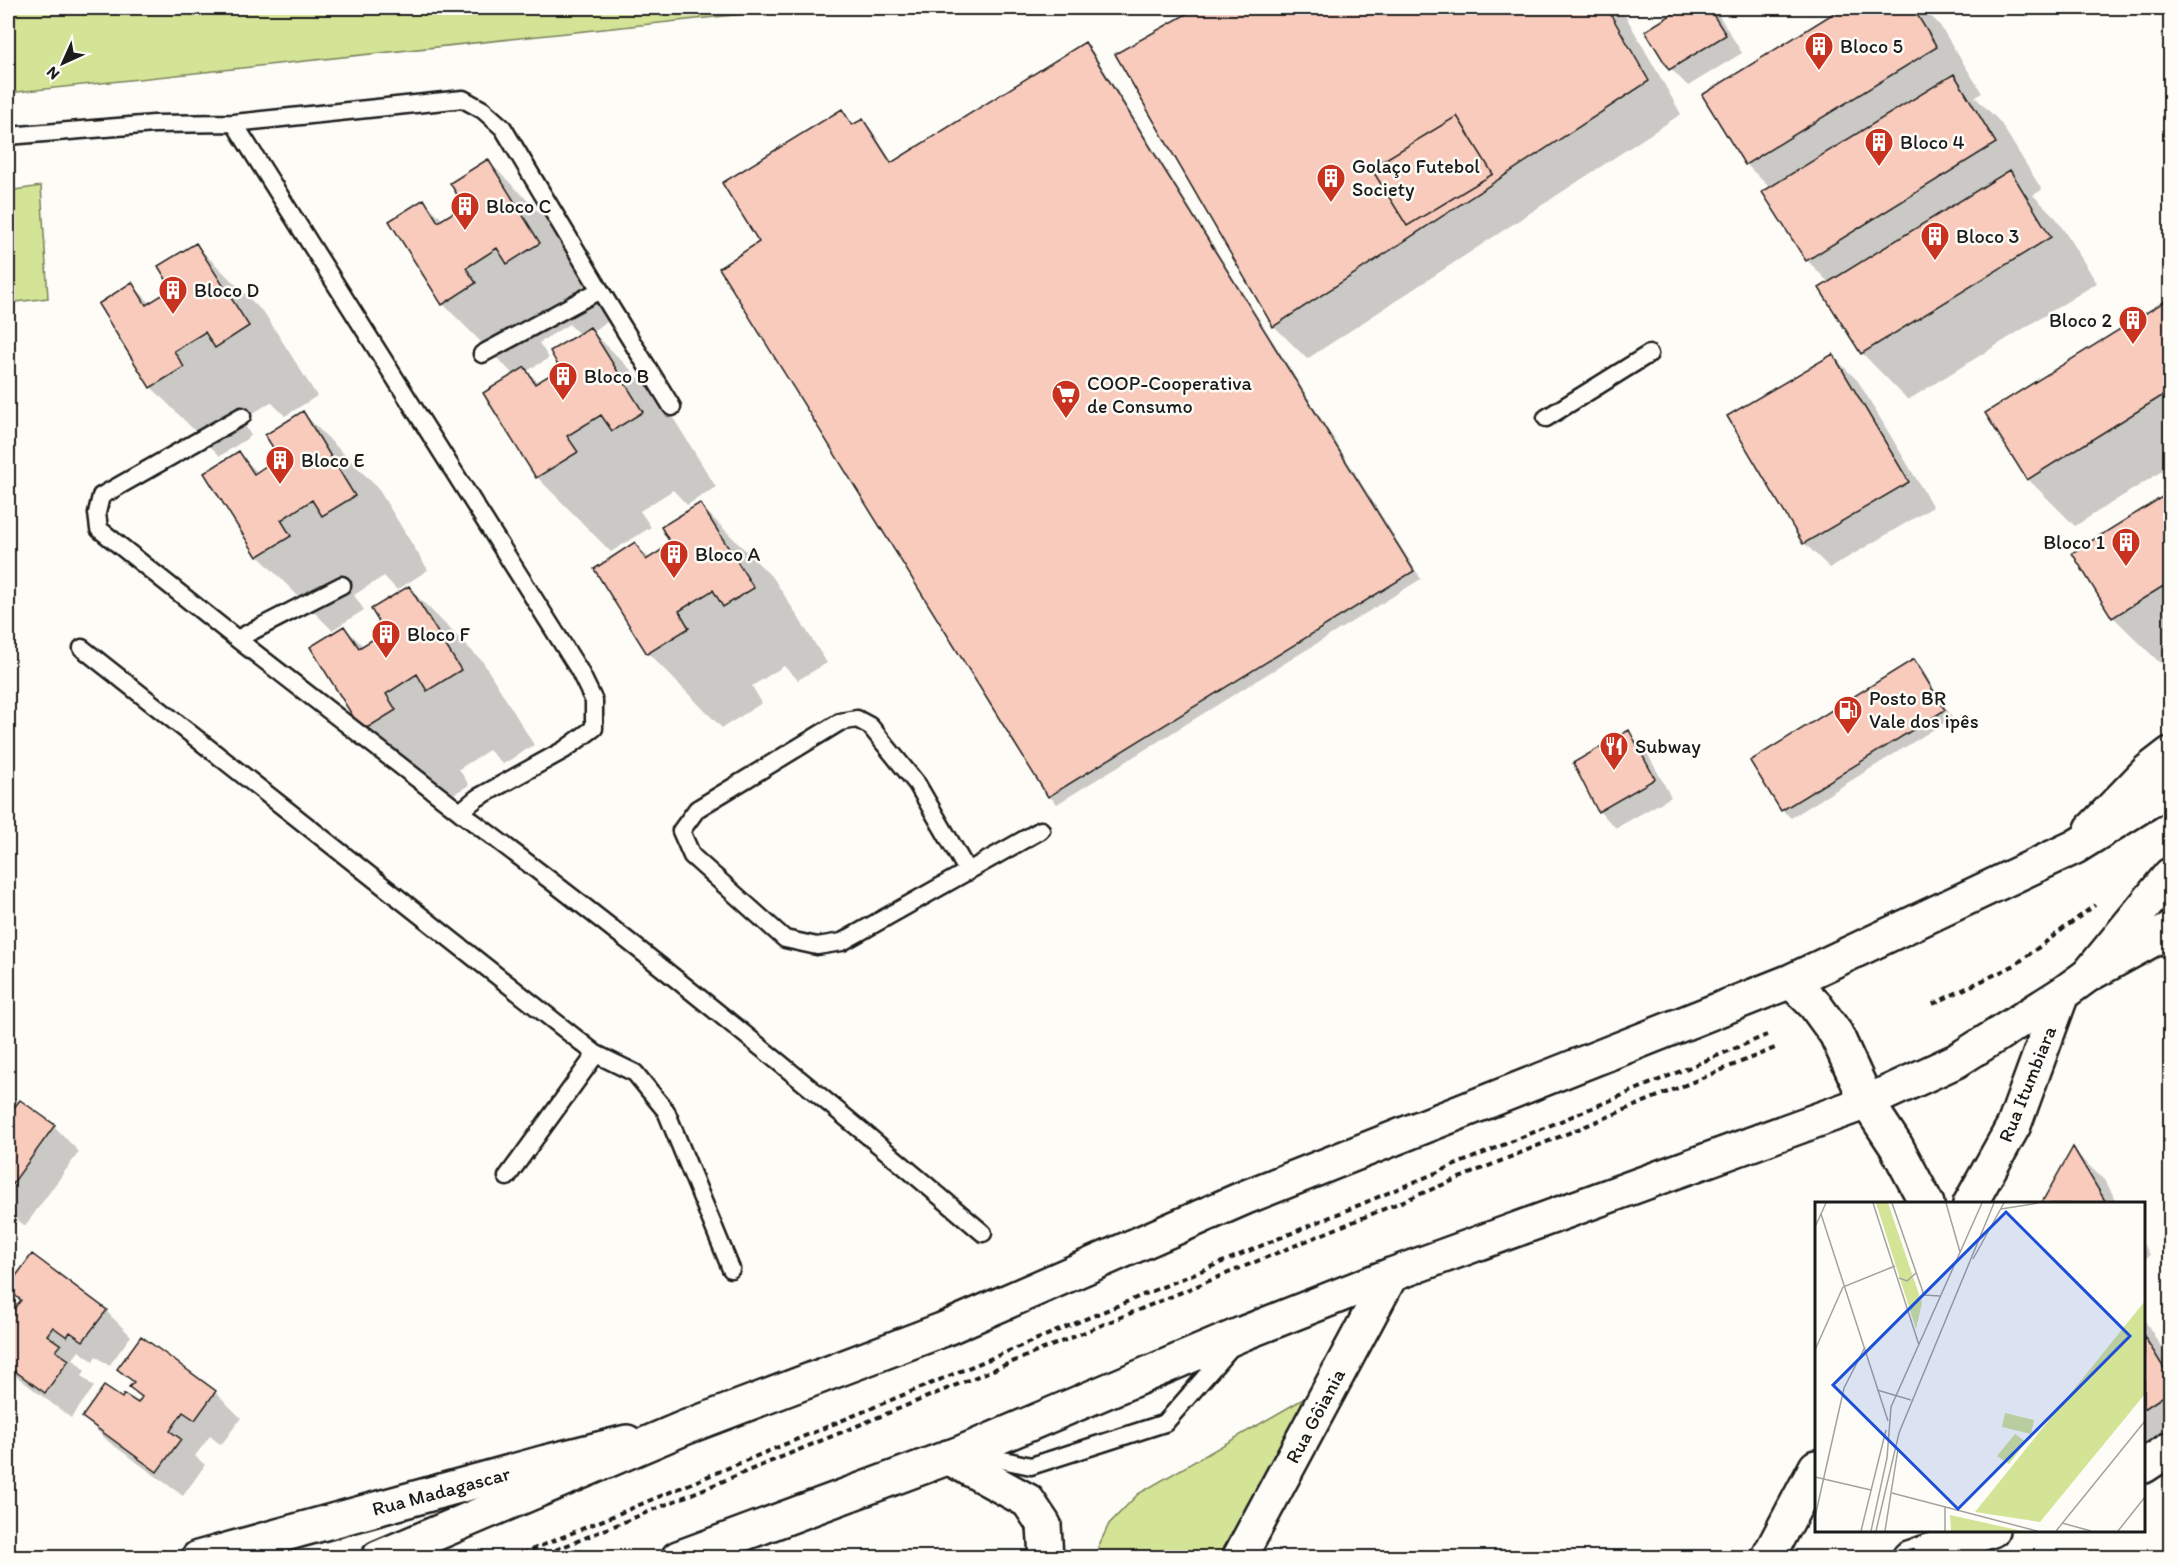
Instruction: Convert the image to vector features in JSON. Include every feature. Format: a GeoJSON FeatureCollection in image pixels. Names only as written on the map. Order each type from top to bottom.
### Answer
{"type":"FeatureCollection","features":[{"type":"Feature","properties":{"kind":"main road"},"geometry":{"type":"LineString","coordinates":[[2075,847],[2148,771],[2170,754]]}},
{"type":"Feature","properties":{"kind":"main road"},"geometry":{"type":"LineString","coordinates":[[378,1557],[684,1428],[942,1330],[1246,1197],[1791,981],[2075,847],[2170,788]]}},
{"type":"Feature","properties":{"kind":"main road"},"geometry":{"type":"LineString","coordinates":[[2088,975],[2170,875]]}},
{"type":"Feature","properties":{"kind":"main road"},"geometry":{"type":"LineString","coordinates":[[678,1557],[955,1455],[1244,1333],[1391,1275],[1867,1102],[1956,1061],[2088,975],[2170,930]]}},
{"type":"Feature","properties":{"kind":"main road"},"geometry":{"type":"LineString","coordinates":[[1791,981],[1815,1005],[1836,1034],[1867,1102],[1896,1146],[1926,1202]]}},
{"type":"Feature","properties":{"kind":"main road","name":"Rua Itumbiara"},"geometry":{"type":"LineString","coordinates":[[1971,1202],[2014,1125],[2062,994]]}},
{"type":"Feature","properties":{"kind":"main road","name":"Rua Gôiania"},"geometry":{"type":"LineString","coordinates":[[1239,1557],[1391,1275]]}},
{"type":"Feature","properties":{"kind":"main road","name":"Rua Madagascar"},"geometry":{"type":"LineString","coordinates":[[198,1557],[546,1462],[684,1428]]}},
{"type":"Feature","properties":{"kind":"main road"},"geometry":{"type":"LineString","coordinates":[[2145,1465],[2170,1449]]}},
{"type":"Feature","properties":{"kind":"main road"},"geometry":{"type":"LineString","coordinates":[[955,1455],[1028,1501],[1044,1525],[1046,1557]]}},
{"type":"Feature","properties":{"kind":"main road"},"geometry":{"type":"LineString","coordinates":[[1768,1557],[1815,1469]]}},
{"type":"Feature","properties":{"kind":"main road"},"geometry":{"type":"LineString","coordinates":[[1909,1557],[1986,1532]]}},
{"type":"Feature","properties":{"kind":"lane"},"geometry":{"type":"LineString","coordinates":[[8,136],[154,124],[234,123],[463,99],[483,110],[503,128],[672,406]]}},
{"type":"Feature","properties":{"kind":"lane"},"geometry":{"type":"LineString","coordinates":[[234,123],[579,670],[594,701],[594,728],[564,750],[477,798],[460,813]]}},
{"type":"Feature","properties":{"kind":"lane"},"geometry":{"type":"LineString","coordinates":[[482,354],[600,290]]}},
{"type":"Feature","properties":{"kind":"lane"},"geometry":{"type":"LineString","coordinates":[[1546,418],[1649,354]]}},
{"type":"Feature","properties":{"kind":"lane"},"geometry":{"type":"LineString","coordinates":[[242,416],[102,496],[97,513],[99,529],[460,813],[589,909],[854,1123],[983,1233]]}},
{"type":"Feature","properties":{"kind":"lane"},"geometry":{"type":"LineString","coordinates":[[237,639],[342,585]]}},
{"type":"Feature","properties":{"kind":"lane"},"geometry":{"type":"LineString","coordinates":[[82,648],[596,1054],[635,1073],[666,1111],[731,1269]]}},
{"type":"Feature","properties":{"kind":"lane"},"geometry":{"type":"LineString","coordinates":[[968,872],[917,784],[870,726],[857,719],[840,722],[697,809],[681,831],[692,855],[785,939],[817,946],[842,942],[968,872],[1041,830]]}},
{"type":"Feature","properties":{"kind":"lane"},"geometry":{"type":"LineString","coordinates":[[507,1177],[596,1054]]}},
{"type":"Feature","properties":{"kind":"lane"},"geometry":{"type":"LineString","coordinates":[[955,1455],[1031,1466],[1165,1423],[1244,1333]]}},
{"type":"Feature","properties":{"kind":"path"},"geometry":{"type":"LineString","coordinates":[[1933,1004],[2015,965],[2096,904]]}},
{"type":"Feature","properties":{"kind":"path"},"geometry":{"type":"LineString","coordinates":[[512,1557],[1767,1035]]}},
{"type":"Feature","properties":{"kind":"path"},"geometry":{"type":"LineString","coordinates":[[536,1557],[1775,1048]]}},
{"type":"Feature","properties":{"kind":"green space"},"geometry":{"type":"Polygon","coordinates":[[[8,8],[800,8],[8,93],[8,8]]]}},
{"type":"Feature","properties":{"kind":"green space"},"geometry":{"type":"Polygon","coordinates":[[[41,186],[48,298],[8,303],[8,191],[41,186]]]}},
{"type":"Feature","properties":{"kind":"green space"},"geometry":{"type":"Polygon","coordinates":[[[1310,1395],[1226,1557],[1093,1558],[1109,1524],[1138,1494],[1310,1395]]]}},
{"type":"Feature","properties":{"kind":"building","name":"Golaço Futebol Society"},"geometry":{"type":"Polygon","coordinates":[[[1197,8],[1607,8],[1649,81],[1273,327],[1115,54],[1197,8]]]}},
{"type":"Feature","properties":{"kind":"building"},"geometry":{"type":"Polygon","coordinates":[[[1682,8],[1709,8],[1726,35],[1669,70],[1645,31],[1682,8]]]}},
{"type":"Feature","properties":{"kind":"building","name":"Bloco 5"},"geometry":{"type":"Polygon","coordinates":[[[1842,8],[1913,8],[1937,47],[1745,165],[1702,95],[1842,8]]]}},
{"type":"Feature","properties":{"kind":"building","name":"COOP-Cooperativa de Consumo"},"geometry":{"type":"Polygon","coordinates":[[[1085,42],[1414,571],[1048,797],[719,268],[759,242],[722,183],[842,109],[852,125],[863,119],[891,163],[1085,42]]]}},
{"type":"Feature","properties":{"kind":"building","name":"Bloco 4"},"geometry":{"type":"Polygon","coordinates":[[[1954,74],[1996,143],[1806,261],[1762,192],[1954,74]]]}},
{"type":"Feature","properties":{"kind":"building"},"geometry":{"type":"Polygon","coordinates":[[[1457,116],[1493,174],[1407,226],[1371,168],[1457,116]]]}},
{"type":"Feature","properties":{"kind":"building","name":"Bloco C"},"geometry":{"type":"Polygon","coordinates":[[[488,159],[540,243],[507,264],[497,248],[466,268],[476,283],[442,305],[389,221],[424,199],[438,222],[464,206],[450,183],[488,159]]]}},
{"type":"Feature","properties":{"kind":"building","name":"Bloco 3"},"geometry":{"type":"Polygon","coordinates":[[[2010,170],[2051,237],[1861,354],[1819,288],[2010,170]]]}},
{"type":"Feature","properties":{"kind":"building","name":"Bloco D"},"geometry":{"type":"Polygon","coordinates":[[[196,243],[249,326],[215,348],[205,332],[174,351],[184,367],[150,388],[98,304],[132,282],[146,305],[172,289],[158,266],[196,243]]]}},
{"type":"Feature","properties":{"kind":"building","name":"Bloco 2"},"geometry":{"type":"Polygon","coordinates":[[[2170,298],[2170,391],[2027,480],[1985,413],[2170,298]]]}},
{"type":"Feature","properties":{"kind":"building","name":"Bloco B"},"geometry":{"type":"Polygon","coordinates":[[[590,327],[643,412],[612,431],[601,415],[567,436],[578,452],[536,478],[483,393],[525,367],[535,384],[560,369],[550,351],[590,327]]]}},
{"type":"Feature","properties":{"kind":"building"},"geometry":{"type":"Polygon","coordinates":[[[1833,354],[1909,482],[1803,544],[1727,416],[1833,354]]]}},
{"type":"Feature","properties":{"kind":"building","name":"Bloco E"},"geometry":{"type":"Polygon","coordinates":[[[303,411],[355,496],[322,516],[312,500],[281,520],[291,536],[257,557],[204,473],[239,451],[254,474],[279,457],[265,435],[303,411]]]}},
{"type":"Feature","properties":{"kind":"building","name":"Bloco 1"},"geometry":{"type":"Polygon","coordinates":[[[2170,492],[2170,582],[2112,618],[2072,553],[2170,492]]]}},
{"type":"Feature","properties":{"kind":"building","name":"Bloco A"},"geometry":{"type":"Polygon","coordinates":[[[700,503],[754,588],[723,607],[713,590],[679,611],[689,628],[647,654],[594,569],[635,542],[646,560],[671,544],[661,527],[700,503]]]}},
{"type":"Feature","properties":{"kind":"building","name":"Bloco F"},"geometry":{"type":"Polygon","coordinates":[[[409,586],[461,670],[427,691],[417,674],[386,694],[396,710],[362,731],[310,647],[344,626],[359,648],[385,632],[371,609],[409,586]]]}},
{"type":"Feature","properties":{"kind":"building","name":"Posto BR Vale dos ipês"},"geometry":{"type":"Polygon","coordinates":[[[1914,659],[1945,710],[1781,811],[1750,761],[1914,659]]]}},
{"type":"Feature","properties":{"kind":"building","name":"Subway"},"geometry":{"type":"Polygon","coordinates":[[[1629,730],[1655,779],[1598,812],[1573,763],[1629,730]]]}},
{"type":"Feature","properties":{"kind":"building"},"geometry":{"type":"Polygon","coordinates":[[[20,1100],[55,1125],[8,1190],[8,1111],[10,1113],[20,1100]]]}},
{"type":"Feature","properties":{"kind":"building"},"geometry":{"type":"Polygon","coordinates":[[[2073,1147],[2106,1202],[2042,1202],[2073,1147]]]}},
{"type":"Feature","properties":{"kind":"building"},"geometry":{"type":"Polygon","coordinates":[[[32,1254],[107,1310],[83,1341],[70,1332],[67,1337],[53,1327],[47,1335],[61,1345],[56,1351],[69,1360],[45,1393],[8,1366],[8,1316],[21,1300],[8,1290],[8,1287],[32,1254]]]}},
{"type":"Feature","properties":{"kind":"building"},"geometry":{"type":"Polygon","coordinates":[[[141,1336],[216,1391],[195,1420],[183,1412],[170,1431],[181,1439],[157,1472],[82,1417],[104,1386],[122,1398],[124,1394],[138,1403],[142,1397],[129,1387],[134,1382],[117,1369],[141,1336]]]}},
{"type":"Feature","properties":{"kind":"building"},"geometry":{"type":"Polygon","coordinates":[[[2145,1338],[2170,1378],[2170,1392],[2145,1408],[2145,1338]]]}},
{"type":"Feature","properties":{"kind":"place","name":"Bloco 5"},"geometry":{"type":"Point","coordinates":[1819,72]}},
{"type":"Feature","properties":{"kind":"place","name":"Bloco 4"},"geometry":{"type":"Point","coordinates":[1879,168]}},
{"type":"Feature","properties":{"kind":"place","name":"Golaço Futebol Society"},"geometry":{"type":"Point","coordinates":[1331,204]}},
{"type":"Feature","properties":{"kind":"place","name":"Bloco C"},"geometry":{"type":"Point","coordinates":[465,232]}},
{"type":"Feature","properties":{"kind":"place","name":"Bloco 3"},"geometry":{"type":"Point","coordinates":[1935,262]}},
{"type":"Feature","properties":{"kind":"place","name":"Bloco D"},"geometry":{"type":"Point","coordinates":[173,316]}},
{"type":"Feature","properties":{"kind":"place","name":"Bloco 2"},"geometry":{"type":"Point","coordinates":[2133,346]}},
{"type":"Feature","properties":{"kind":"place","name":"Bloco B"},"geometry":{"type":"Point","coordinates":[563,402]}},
{"type":"Feature","properties":{"kind":"place","name":"COOP-Cooperativa de Consumo"},"geometry":{"type":"Point","coordinates":[1066,420]}},
{"type":"Feature","properties":{"kind":"place","name":"Bloco E"},"geometry":{"type":"Point","coordinates":[280,486]}},
{"type":"Feature","properties":{"kind":"place","name":"Bloco 1"},"geometry":{"type":"Point","coordinates":[2126,568]}},
{"type":"Feature","properties":{"kind":"place","name":"Bloco A"},"geometry":{"type":"Point","coordinates":[674,580]}},
{"type":"Feature","properties":{"kind":"place","name":"Bloco F"},"geometry":{"type":"Point","coordinates":[386,660]}},
{"type":"Feature","properties":{"kind":"place","name":"Posto BR Vale dos ipês"},"geometry":{"type":"Point","coordinates":[1848,736]}},
{"type":"Feature","properties":{"kind":"place","name":"Subway"},"geometry":{"type":"Point","coordinates":[1614,772]}}]}
